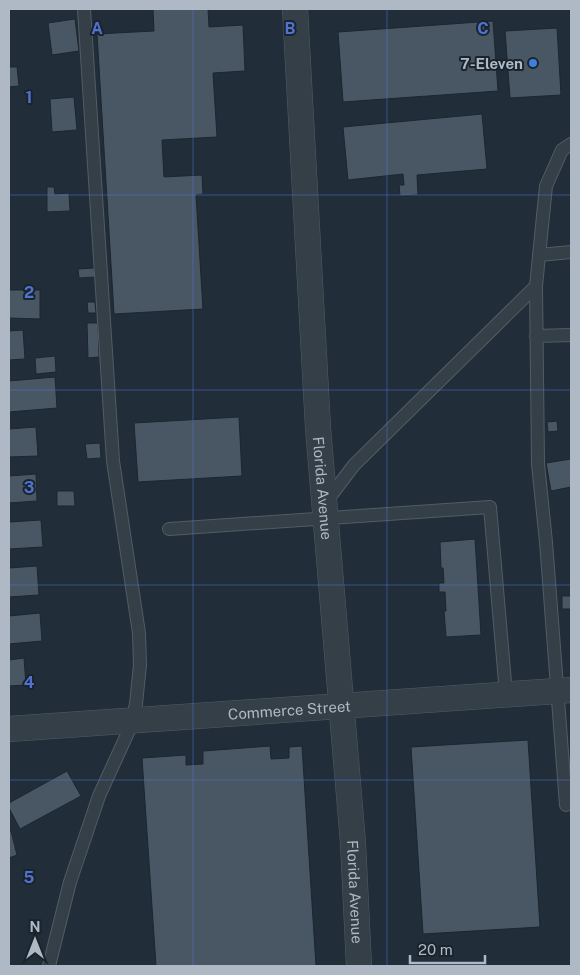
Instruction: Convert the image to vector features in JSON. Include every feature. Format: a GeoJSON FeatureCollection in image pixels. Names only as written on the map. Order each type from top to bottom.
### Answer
{"type":"FeatureCollection","features":[{"type":"Feature","properties":{"kind":"street","name":"Florida Avenue"},"geometry":{"type":"LineString","coordinates":[[295,9],[318,428],[353,843],[359,966]]}},
{"type":"Feature","properties":{"kind":"street","name":"Commerce Street"},"geometry":{"type":"LineString","coordinates":[[9,728],[564,691]]}},
{"type":"Feature","properties":{"kind":"lane"},"geometry":{"type":"LineString","coordinates":[[49,966],[70,882],[100,796],[132,720],[136,704],[140,665],[139,633],[113,461],[84,9]]}},
{"type":"Feature","properties":{"kind":"lane"},"geometry":{"type":"LineString","coordinates":[[566,805],[564,691],[538,464],[536,286],[546,186],[562,150],[571,144]]}},
{"type":"Feature","properties":{"kind":"lane"},"geometry":{"type":"LineString","coordinates":[[539,255],[571,252]]}},
{"type":"Feature","properties":{"kind":"lane"},"geometry":{"type":"LineString","coordinates":[[325,511],[354,465],[536,286]]}},
{"type":"Feature","properties":{"kind":"lane"},"geometry":{"type":"LineString","coordinates":[[536,336],[571,335]]}},
{"type":"Feature","properties":{"kind":"lane"},"geometry":{"type":"LineString","coordinates":[[169,529],[325,511],[490,507],[506,694]]}},
{"type":"Feature","properties":{"kind":"building"},"geometry":{"type":"Polygon","coordinates":[[[153,9],[208,9],[209,27],[243,25],[245,71],[213,73],[217,137],[162,140],[164,177],[202,175],[203,194],[196,195],[203,309],[114,314],[97,34],[154,31],[153,9]]]}},
{"type":"Feature","properties":{"kind":"building"},"geometry":{"type":"Polygon","coordinates":[[[75,19],[79,51],[52,55],[48,23],[75,19]]]}},
{"type":"Feature","properties":{"kind":"building"},"geometry":{"type":"Polygon","coordinates":[[[493,21],[498,91],[343,102],[338,32],[493,21]]]}},
{"type":"Feature","properties":{"kind":"building","name":"7-Eleven"},"geometry":{"type":"Polygon","coordinates":[[[557,28],[561,95],[510,98],[505,31],[557,28]]]}},
{"type":"Feature","properties":{"kind":"building"},"geometry":{"type":"Polygon","coordinates":[[[9,67],[17,67],[19,86],[9,87],[9,67]]]}},
{"type":"Feature","properties":{"kind":"building"},"geometry":{"type":"Polygon","coordinates":[[[74,97],[77,130],[52,132],[50,99],[74,97]]]}},
{"type":"Feature","properties":{"kind":"building"},"geometry":{"type":"Polygon","coordinates":[[[482,114],[487,169],[417,175],[418,195],[400,196],[399,185],[404,185],[403,174],[348,180],[343,127],[482,114]]]}},
{"type":"Feature","properties":{"kind":"building"},"geometry":{"type":"Polygon","coordinates":[[[47,187],[54,187],[55,194],[69,193],[70,211],[47,212],[47,187]]]}},
{"type":"Feature","properties":{"kind":"building"},"geometry":{"type":"Polygon","coordinates":[[[94,268],[95,277],[79,278],[78,269],[94,268]]]}},
{"type":"Feature","properties":{"kind":"building"},"geometry":{"type":"Polygon","coordinates":[[[9,290],[40,290],[40,319],[9,318],[9,290]]]}},
{"type":"Feature","properties":{"kind":"building"},"geometry":{"type":"Polygon","coordinates":[[[87,302],[95,302],[96,313],[88,313],[87,302]]]}},
{"type":"Feature","properties":{"kind":"building"},"geometry":{"type":"Polygon","coordinates":[[[87,323],[98,323],[99,357],[88,358],[87,323]]]}},
{"type":"Feature","properties":{"kind":"building"},"geometry":{"type":"Polygon","coordinates":[[[23,330],[25,359],[9,360],[9,331],[23,330]]]}},
{"type":"Feature","properties":{"kind":"building"},"geometry":{"type":"Polygon","coordinates":[[[55,356],[56,372],[36,374],[35,358],[55,356]]]}},
{"type":"Feature","properties":{"kind":"building"},"geometry":{"type":"Polygon","coordinates":[[[55,377],[57,408],[9,412],[9,381],[55,377]]]}},
{"type":"Feature","properties":{"kind":"building"},"geometry":{"type":"Polygon","coordinates":[[[239,417],[242,476],[138,482],[134,423],[239,417]]]}},
{"type":"Feature","properties":{"kind":"building"},"geometry":{"type":"Polygon","coordinates":[[[557,421],[558,431],[548,432],[547,422],[557,421]]]}},
{"type":"Feature","properties":{"kind":"building"},"geometry":{"type":"Polygon","coordinates":[[[36,427],[38,456],[9,457],[9,429],[36,427]]]}},
{"type":"Feature","properties":{"kind":"building"},"geometry":{"type":"Polygon","coordinates":[[[100,443],[101,458],[87,459],[85,444],[100,443]]]}},
{"type":"Feature","properties":{"kind":"building"},"geometry":{"type":"Polygon","coordinates":[[[571,459],[571,487],[551,491],[546,463],[571,459]]]}},
{"type":"Feature","properties":{"kind":"building"},"geometry":{"type":"Polygon","coordinates":[[[36,474],[37,501],[9,503],[9,476],[36,474]]]}},
{"type":"Feature","properties":{"kind":"building"},"geometry":{"type":"Polygon","coordinates":[[[57,491],[74,491],[75,506],[57,506],[57,491]]]}},
{"type":"Feature","properties":{"kind":"building"},"geometry":{"type":"Polygon","coordinates":[[[41,520],[43,547],[9,549],[9,522],[41,520]]]}},
{"type":"Feature","properties":{"kind":"building"},"geometry":{"type":"Polygon","coordinates":[[[475,539],[481,635],[446,637],[445,592],[439,592],[439,583],[444,583],[443,568],[441,568],[440,542],[475,539]]]}},
{"type":"Feature","properties":{"kind":"building"},"geometry":{"type":"Polygon","coordinates":[[[37,566],[39,595],[9,597],[9,568],[37,566]]]}},
{"type":"Feature","properties":{"kind":"building"},"geometry":{"type":"Polygon","coordinates":[[[562,596],[571,596],[571,609],[562,609],[562,596]]]}},
{"type":"Feature","properties":{"kind":"building"},"geometry":{"type":"Polygon","coordinates":[[[40,613],[42,641],[9,644],[9,616],[40,613]]]}},
{"type":"Feature","properties":{"kind":"building"},"geometry":{"type":"Polygon","coordinates":[[[24,658],[26,685],[9,686],[9,660],[24,658]]]}},
{"type":"Feature","properties":{"kind":"building"},"geometry":{"type":"Polygon","coordinates":[[[528,740],[540,927],[423,934],[411,747],[528,740]]]}},
{"type":"Feature","properties":{"kind":"building"},"geometry":{"type":"Polygon","coordinates":[[[270,746],[271,759],[289,758],[289,747],[302,746],[316,966],[156,966],[142,758],[186,755],[186,765],[203,764],[203,751],[270,746]]]}},
{"type":"Feature","properties":{"kind":"building"},"geometry":{"type":"Polygon","coordinates":[[[67,771],[81,796],[20,829],[9,808],[9,803],[67,771]]]}},
{"type":"Feature","properties":{"kind":"building"},"geometry":{"type":"Polygon","coordinates":[[[11,831],[17,855],[9,858],[9,832],[11,831]]]}},
{"type":"Feature","properties":{"kind":"place","name":"7-Eleven"},"geometry":{"type":"Point","coordinates":[533,63]}}]}
